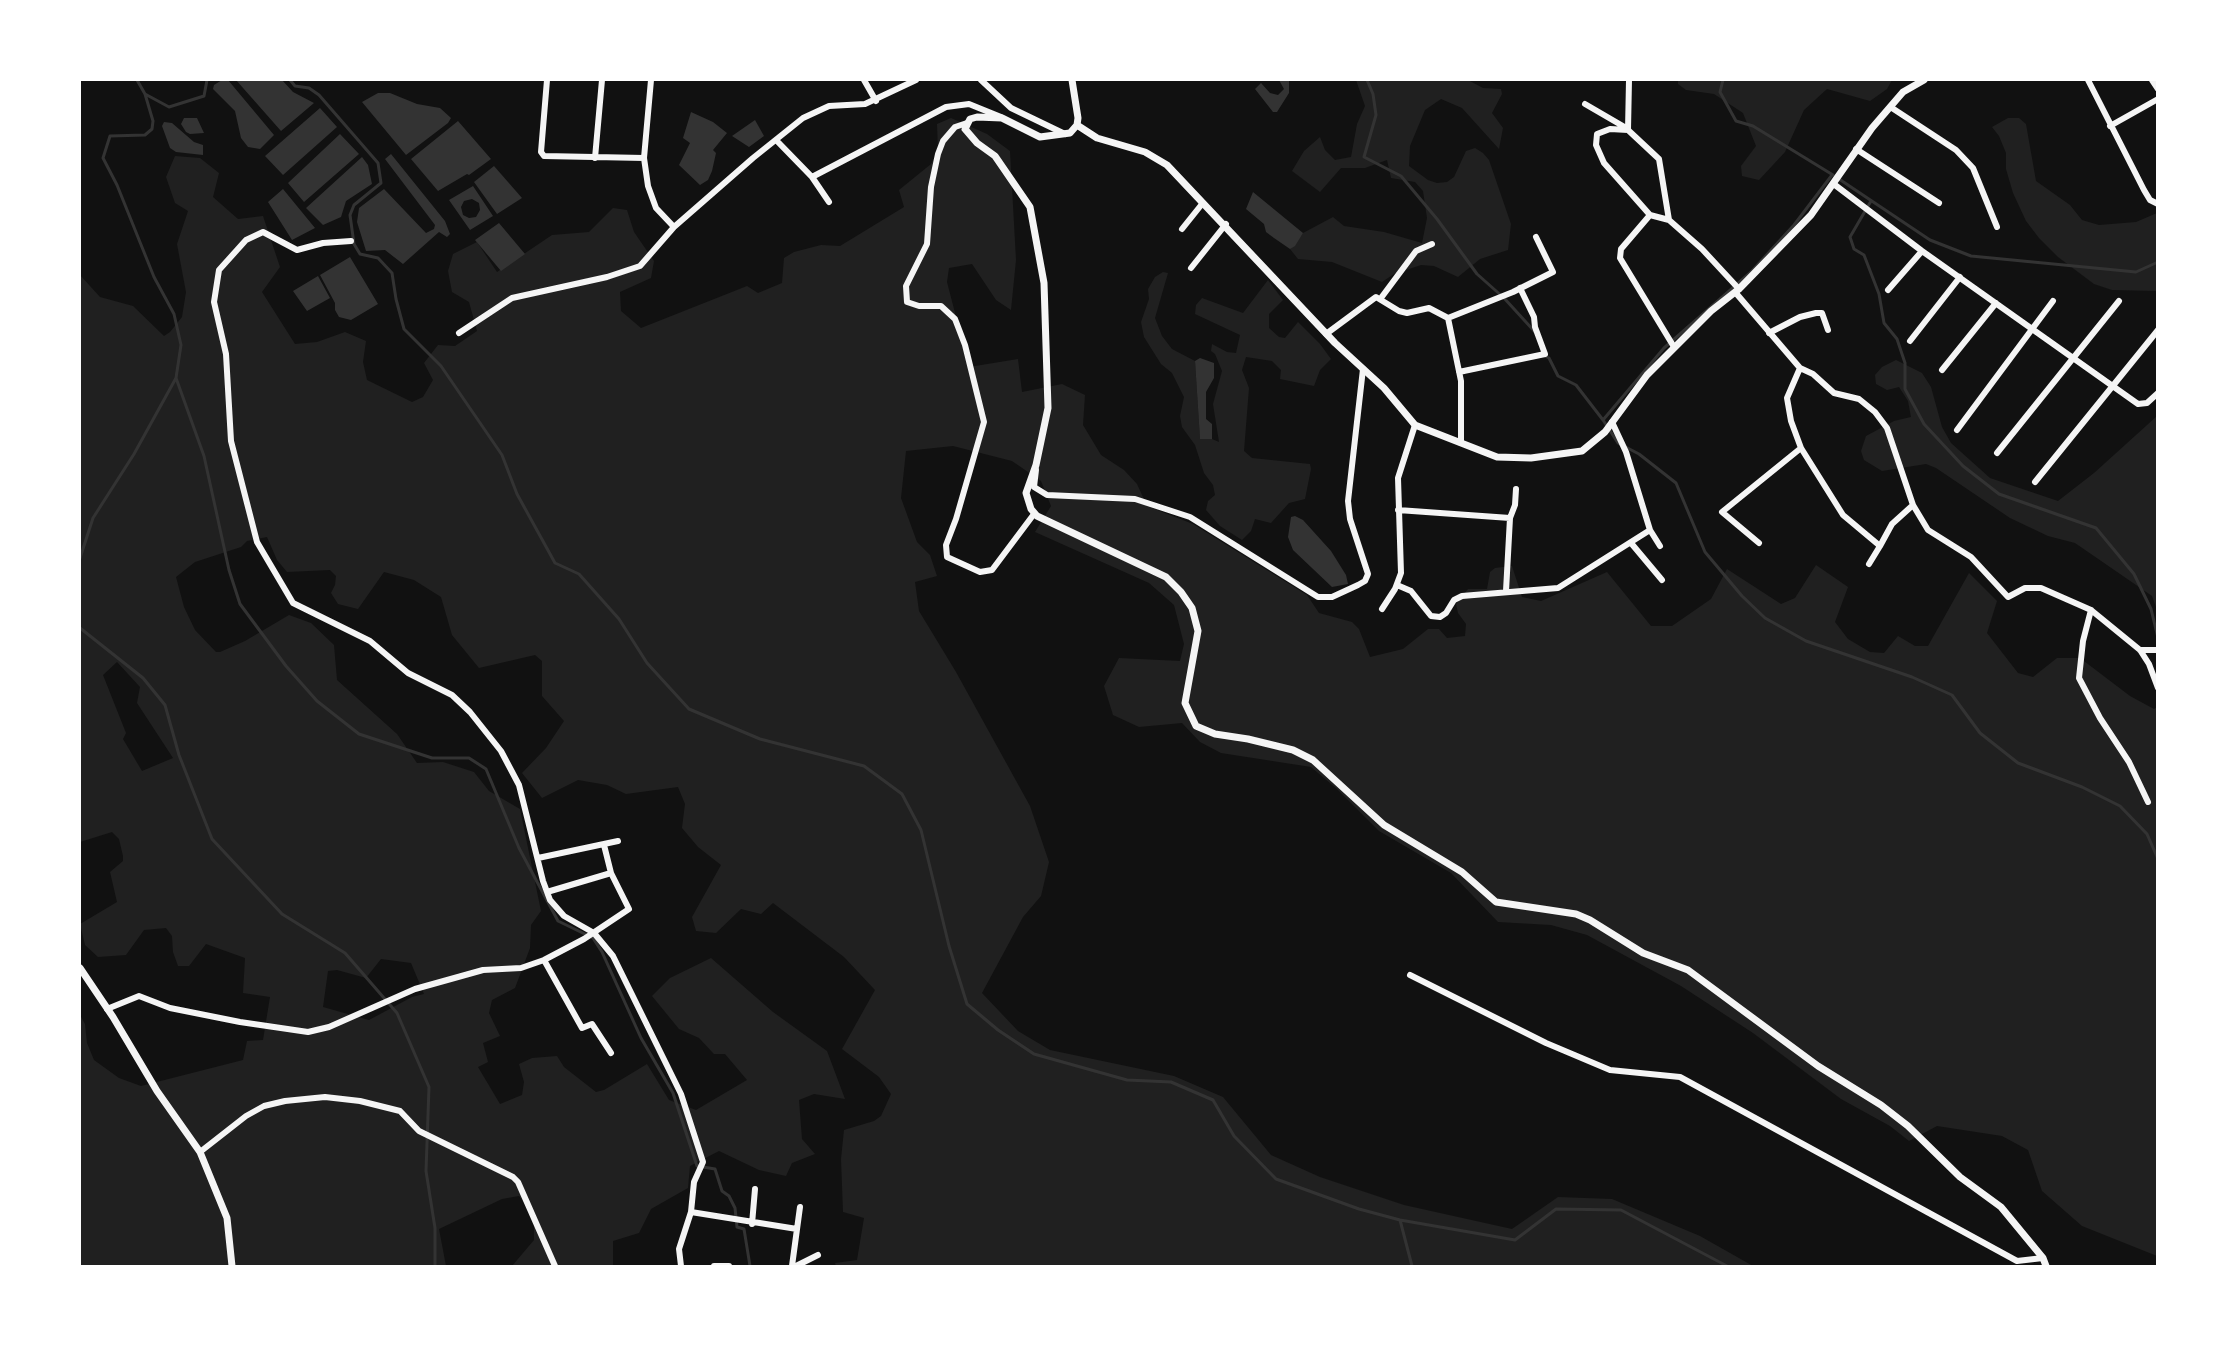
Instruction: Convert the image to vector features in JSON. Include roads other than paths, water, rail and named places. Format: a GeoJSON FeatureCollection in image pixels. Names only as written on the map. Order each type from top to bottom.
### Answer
{"type":"FeatureCollection","features":[{"type":"Feature","properties":{"kind":"street"},"geometry":{"type":"LineString","coordinates":[[547,80],[542,155],[545,157],[644,158]]}},
{"type":"Feature","properties":{"kind":"street"},"geometry":{"type":"LineString","coordinates":[[595,158],[602,80]]}},
{"type":"Feature","properties":{"kind":"street"},"geometry":{"type":"LineString","coordinates":[[651,80],[644,158],[651,197],[656,207],[674,227]]}},
{"type":"Feature","properties":{"kind":"street"},"geometry":{"type":"LineString","coordinates":[[864,80],[876,101]]}},
{"type":"Feature","properties":{"kind":"street"},"geometry":{"type":"LineString","coordinates":[[459,333],[512,298],[607,277],[640,266],[674,227],[776,140],[821,108],[858,106],[876,101],[916,80]]}},
{"type":"Feature","properties":{"kind":"street"},"geometry":{"type":"LineString","coordinates":[[981,80],[1011,108],[1065,134]]}},
{"type":"Feature","properties":{"kind":"street"},"geometry":{"type":"LineString","coordinates":[[812,177],[946,107],[969,104],[1040,137],[1065,134],[1073,131],[1078,118],[1072,80]]}},
{"type":"Feature","properties":{"kind":"street"},"geometry":{"type":"LineString","coordinates":[[1628,130],[1629,80]]}},
{"type":"Feature","properties":{"kind":"street"},"geometry":{"type":"LineString","coordinates":[[1077,125],[1096,138],[1156,156],[1167,165],[1203,204],[1226,224],[1326,334],[1384,388],[1415,425],[1497,457],[1531,459],[1582,451],[1605,432],[1671,343],[1737,288],[1811,215],[1872,128],[1892,108],[1903,92],[1924,80]]}},
{"type":"Feature","properties":{"kind":"street"},"geometry":{"type":"LineString","coordinates":[[2088,80],[2144,190],[2157,204]]}},
{"type":"Feature","properties":{"kind":"street"},"geometry":{"type":"LineString","coordinates":[[2152,80],[2157,89]]}},
{"type":"Feature","properties":{"kind":"street"},"geometry":{"type":"LineString","coordinates":[[2110,126],[2157,99]]}},
{"type":"Feature","properties":{"kind":"street"},"geometry":{"type":"LineString","coordinates":[[1585,104],[1628,130],[1659,159],[1670,220]]}},
{"type":"Feature","properties":{"kind":"street"},"geometry":{"type":"LineString","coordinates":[[1892,108],[1956,150],[1973,168],[1998,227]]}},
{"type":"Feature","properties":{"kind":"street"},"geometry":{"type":"LineString","coordinates":[[1002,118],[977,117],[955,127],[943,141],[931,187],[927,244],[906,286],[907,302],[919,306],[941,306],[955,319],[965,345],[982,409],[983,431],[946,544],[947,557],[980,572],[992,570],[1034,514]]}},
{"type":"Feature","properties":{"kind":"street"},"geometry":{"type":"LineString","coordinates":[[966,123],[965,129],[969,136],[995,156],[1030,207],[1044,283],[1048,408],[1036,465],[1034,488],[1047,495],[1135,499],[1190,517],[1318,597],[1332,597],[1359,585],[1365,581],[1368,574],[1350,519],[1348,501],[1363,369]]}},
{"type":"Feature","properties":{"kind":"street"},"geometry":{"type":"LineString","coordinates":[[1628,130],[1600,132],[1596,136],[1596,145],[1604,163],[1650,215],[1670,220],[1737,288],[1769,333],[1800,368],[1813,374],[1834,393],[1859,399],[1875,412],[1887,428],[1913,505],[1928,530],[1971,557],[2008,597],[2025,588],[2041,588],[2091,610],[2140,650],[2149,664],[2157,688]]}},
{"type":"Feature","properties":{"kind":"street"},"geometry":{"type":"LineString","coordinates":[[776,140],[812,177],[829,202]]}},
{"type":"Feature","properties":{"kind":"street"},"geometry":{"type":"LineString","coordinates":[[1856,149],[1939,203]]}},
{"type":"Feature","properties":{"kind":"street"},"geometry":{"type":"LineString","coordinates":[[1837,181],[1866,208],[1922,251],[2138,404],[2147,403],[2157,393]]}},
{"type":"Feature","properties":{"kind":"street"},"geometry":{"type":"LineString","coordinates":[[1182,229],[1203,204]]}},
{"type":"Feature","properties":{"kind":"street"},"geometry":{"type":"LineString","coordinates":[[1650,215],[1621,249],[1620,258],[1671,343]]}},
{"type":"Feature","properties":{"kind":"street"},"geometry":{"type":"LineString","coordinates":[[1191,268],[1226,224]]}},
{"type":"Feature","properties":{"kind":"street"},"geometry":{"type":"LineString","coordinates":[[351,241],[323,243],[297,250],[263,232],[246,240],[219,270],[214,302],[226,354],[231,441],[257,542],[293,603],[310,614],[370,641],[408,673],[442,689],[470,712],[501,751],[519,785],[547,892],[564,916],[613,956],[657,1049],[673,1074],[703,1162],[694,1182],[691,1212],[680,1248],[681,1266]]}},
{"type":"Feature","properties":{"kind":"street"},"geometry":{"type":"LineString","coordinates":[[1326,334],[1371,299],[1381,298],[1403,313],[1429,308],[1448,318],[1513,292],[1554,271],[1536,237]]}},
{"type":"Feature","properties":{"kind":"street"},"geometry":{"type":"LineString","coordinates":[[1381,298],[1416,251],[1432,244]]}},
{"type":"Feature","properties":{"kind":"street"},"geometry":{"type":"LineString","coordinates":[[1888,290],[1922,251]]}},
{"type":"Feature","properties":{"kind":"street"},"geometry":{"type":"LineString","coordinates":[[1910,341],[1960,277]]}},
{"type":"Feature","properties":{"kind":"street"},"geometry":{"type":"LineString","coordinates":[[1460,372],[1543,355],[1534,317],[1520,288]]}},
{"type":"Feature","properties":{"kind":"street"},"geometry":{"type":"LineString","coordinates":[[1957,430],[2053,301]]}},
{"type":"Feature","properties":{"kind":"street"},"geometry":{"type":"LineString","coordinates":[[1997,453],[2119,301]]}},
{"type":"Feature","properties":{"kind":"street"},"geometry":{"type":"LineString","coordinates":[[1942,370],[1996,303]]}},
{"type":"Feature","properties":{"kind":"street"},"geometry":{"type":"LineString","coordinates":[[1769,333],[1800,317],[1816,313],[1822,313],[1828,330]]}},
{"type":"Feature","properties":{"kind":"street"},"geometry":{"type":"LineString","coordinates":[[1448,318],[1460,372],[1461,443]]}},
{"type":"Feature","properties":{"kind":"street"},"geometry":{"type":"LineString","coordinates":[[2035,482],[2157,330]]}},
{"type":"Feature","properties":{"kind":"street"},"geometry":{"type":"LineString","coordinates":[[1800,368],[1787,398],[1791,421],[1802,448],[1843,515],[1880,546]]}},
{"type":"Feature","properties":{"kind":"street"},"geometry":{"type":"LineString","coordinates":[[1611,423],[1626,452],[1650,530],[1660,546]]}},
{"type":"Feature","properties":{"kind":"street"},"geometry":{"type":"LineString","coordinates":[[1382,609],[1397,585],[1401,573],[1398,478],[1415,425]]}},
{"type":"Feature","properties":{"kind":"street"},"geometry":{"type":"LineString","coordinates":[[1759,543],[1722,512],[1802,448]]}},
{"type":"Feature","properties":{"kind":"street"},"geometry":{"type":"LineString","coordinates":[[1036,465],[1026,493],[1034,514],[1166,577],[1192,608],[1198,631],[1185,704],[1196,726],[1215,734],[1293,750],[1313,760],[1384,825],[1462,872],[1496,902],[1576,914],[1590,920],[1643,953],[1688,970],[1818,1066],[1881,1105],[1908,1126],[1960,1178],[2001,1207],[2043,1258],[2046,1266]]}},
{"type":"Feature","properties":{"kind":"street"},"geometry":{"type":"LineString","coordinates":[[1506,591],[1510,518],[1515,505],[1516,489]]}},
{"type":"Feature","properties":{"kind":"street"},"geometry":{"type":"LineString","coordinates":[[1869,564],[1892,524],[1913,505]]}},
{"type":"Feature","properties":{"kind":"street"},"geometry":{"type":"LineString","coordinates":[[1398,510],[1510,518]]}},
{"type":"Feature","properties":{"kind":"street"},"geometry":{"type":"LineString","coordinates":[[1397,585],[1411,591],[1434,617],[1445,615],[1457,598],[1506,591],[1558,588],[1650,530]]}},
{"type":"Feature","properties":{"kind":"street"},"geometry":{"type":"LineString","coordinates":[[1631,543],[1662,580]]}},
{"type":"Feature","properties":{"kind":"street"},"geometry":{"type":"LineString","coordinates":[[2091,610],[2083,641],[2079,678],[2100,718],[2129,762],[2148,802]]}},
{"type":"Feature","properties":{"kind":"street"},"geometry":{"type":"LineString","coordinates":[[2140,650],[2156,650]]}},
{"type":"Feature","properties":{"kind":"street"},"geometry":{"type":"LineString","coordinates":[[538,858],[618,841]]}},
{"type":"Feature","properties":{"kind":"street"},"geometry":{"type":"LineString","coordinates":[[107,1009],[139,996],[170,1008],[248,1024],[308,1032],[328,1027],[392,998],[483,970],[521,968],[544,960],[589,936],[629,909],[611,873],[604,844]]}},
{"type":"Feature","properties":{"kind":"street"},"geometry":{"type":"LineString","coordinates":[[547,892],[611,873]]}},
{"type":"Feature","properties":{"kind":"street"},"geometry":{"type":"LineString","coordinates":[[544,960],[582,1028],[592,1024],[611,1053]]}},
{"type":"Feature","properties":{"kind":"street"},"geometry":{"type":"LineString","coordinates":[[80,968],[158,1091],[200,1152],[227,1218],[232,1266]]}},
{"type":"Feature","properties":{"kind":"street"},"geometry":{"type":"LineString","coordinates":[[1410,975],[1546,1043],[1610,1070],[1680,1077],[2017,1261],[2043,1258]]}},
{"type":"Feature","properties":{"kind":"street"},"geometry":{"type":"LineString","coordinates":[[200,1152],[246,1116],[264,1106],[315,1098],[360,1101],[400,1111],[419,1131],[513,1177],[518,1182],[555,1266]]}},
{"type":"Feature","properties":{"kind":"street"},"geometry":{"type":"LineString","coordinates":[[752,1224],[755,1189]]}},
{"type":"Feature","properties":{"kind":"street"},"geometry":{"type":"LineString","coordinates":[[800,1207],[794,1266],[818,1255]]}},
{"type":"Feature","properties":{"kind":"street"},"geometry":{"type":"LineString","coordinates":[[691,1212],[752,1224],[797,1229]]}},
{"type":"Feature","properties":{"kind":"street"},"geometry":{"type":"LineString","coordinates":[[714,1266],[729,1266]]}},
{"type":"Feature","properties":{"kind":"waterway"},"geometry":{"type":"LineString","coordinates":[[137,80],[145,94],[169,107],[204,96],[207,80]]}},
{"type":"Feature","properties":{"kind":"waterway"},"geometry":{"type":"LineString","coordinates":[[290,80],[295,86],[309,88],[319,95],[378,163],[381,183],[354,205],[350,215],[354,244],[360,254],[378,258],[392,273],[404,329],[441,366],[502,455],[517,494],[555,563],[579,574],[619,619],[647,663],[689,709],[760,739],[864,766],[902,794],[921,830],[949,946],[967,1004],[998,1030],[1034,1054],[1127,1080],[1171,1082],[1213,1100],[1234,1136],[1276,1179],[1359,1209],[1400,1220],[1515,1240],[1556,1209],[1621,1210],[1727,1266]]}},
{"type":"Feature","properties":{"kind":"waterway"},"geometry":{"type":"LineString","coordinates":[[1367,80],[1373,94],[1376,115],[1364,157],[1401,176],[1437,219],[1477,274],[1504,298],[1535,332]]}},
{"type":"Feature","properties":{"kind":"waterway"},"geometry":{"type":"LineString","coordinates":[[1723,80],[1720,92],[1736,121],[1753,126],[1833,175]]}},
{"type":"Feature","properties":{"kind":"waterway"},"geometry":{"type":"LineString","coordinates":[[145,94],[153,121],[152,129],[145,135],[110,136],[103,158],[117,185],[154,277],[174,314],[181,345],[176,378],[204,456],[229,570],[240,604],[286,666],[317,701],[359,734],[432,758],[469,758],[486,769],[519,848],[558,921],[593,938],[602,952],[641,1038],[673,1093],[697,1166],[715,1169],[722,1191],[729,1196],[735,1208],[737,1227],[744,1229],[750,1266]]}},
{"type":"Feature","properties":{"kind":"waterway"},"geometry":{"type":"LineString","coordinates":[[1832,175],[1794,225],[1751,272],[1664,348],[1603,420],[1618,443],[1639,454],[1676,483],[1705,552],[1742,596],[1765,618],[1806,641],[1912,677],[1952,695],[1980,733],[2018,763],[2082,787],[2120,806],[2147,834],[2158,859]]}},
{"type":"Feature","properties":{"kind":"waterway"},"geometry":{"type":"LineString","coordinates":[[1839,179],[1930,240],[1971,256],[2136,272],[2158,262]]}},
{"type":"Feature","properties":{"kind":"waterway"},"geometry":{"type":"LineString","coordinates":[[1871,201],[1850,237],[1854,249],[1864,255],[1879,294],[1884,323],[1897,339],[1905,363],[1905,389],[1924,424],[1963,466],[1999,494],[2096,528],[2134,574],[2151,609],[2158,638]]}},
{"type":"Feature","properties":{"kind":"waterway"},"geometry":{"type":"LineString","coordinates":[[1543,355],[1549,358],[1558,376],[1576,385],[1603,420]]}},
{"type":"Feature","properties":{"kind":"waterway"},"geometry":{"type":"LineString","coordinates":[[80,558],[93,518],[134,454],[176,378]]}},
{"type":"Feature","properties":{"kind":"waterway"},"geometry":{"type":"LineString","coordinates":[[80,628],[143,678],[165,705],[179,755],[212,839],[282,914],[345,953],[397,1013],[429,1087],[426,1171],[435,1228],[435,1266]]}},
{"type":"Feature","properties":{"kind":"waterway"},"geometry":{"type":"LineString","coordinates":[[1400,1220],[1412,1266]]}}]}
